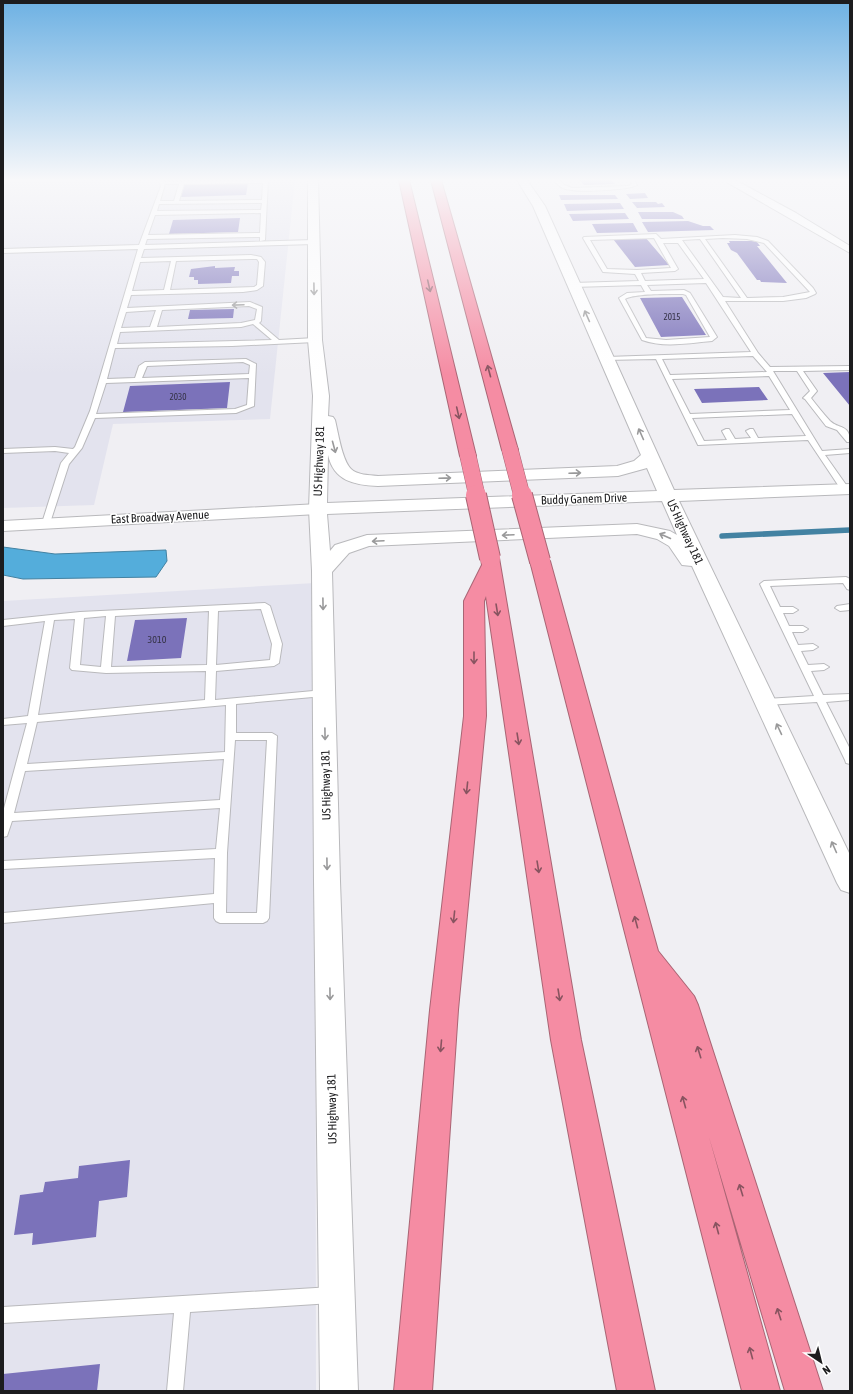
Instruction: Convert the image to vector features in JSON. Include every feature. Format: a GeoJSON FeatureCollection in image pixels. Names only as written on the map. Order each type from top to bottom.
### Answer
{"type":"FeatureCollection","features":[{"type":"Feature","properties":{"kind":"highway"},"geometry":{"type":"LineString","coordinates":[[419,245],[468,456],[490,562],[566,1040],[636,1391]]}},
{"type":"Feature","properties":{"kind":"highway"},"geometry":{"type":"LineString","coordinates":[[459,245],[510,450],[761,1391]]}},
{"type":"Feature","properties":{"kind":"highway"},"geometry":{"type":"LineString","coordinates":[[414,1391],[444,1010],[475,716],[474,601],[490,562]]}},
{"type":"Feature","properties":{"kind":"highway"},"geometry":{"type":"LineString","coordinates":[[643,950],[684,1005],[804,1391]]}},
{"type":"Feature","properties":{"kind":"main road","name":"US Highway 181"},"geometry":{"type":"LineString","coordinates":[[314,245],[315,340],[321,396],[318,509],[322,571],[339,1391]]}},
{"type":"Feature","properties":{"kind":"main road","name":"US Highway 181"},"geometry":{"type":"LineString","coordinates":[[556,245],[668,496],[850,883]]}},
{"type":"Feature","properties":{"kind":"main road"},"geometry":{"type":"LineString","coordinates":[[321,396],[338,462],[345,473],[362,480],[378,481],[618,471],[640,465],[650,456]]}},
{"type":"Feature","properties":{"kind":"main road","name":"Buddy Ganem Drive"},"geometry":{"type":"LineString","coordinates":[[318,509],[848,489]]}},
{"type":"Feature","properties":{"kind":"main road","name":"East Broadway Avenue"},"geometry":{"type":"LineString","coordinates":[[3,526],[318,509]]}},
{"type":"Feature","properties":{"kind":"main road"},"geometry":{"type":"LineString","coordinates":[[322,571],[342,549],[367,541],[637,529],[657,533],[676,542],[722,610]]}},
{"type":"Feature","properties":{"kind":"lane"},"geometry":{"type":"LineString","coordinates":[[46,523],[65,463],[75,452],[92,416],[142,245]]}},
{"type":"Feature","properties":{"kind":"lane"},"geometry":{"type":"LineString","coordinates":[[3,251],[230,245]]}},
{"type":"Feature","properties":{"kind":"lane"},"geometry":{"type":"LineString","coordinates":[[590,245],[605,271],[637,272],[675,269],[661,245]]}},
{"type":"Feature","properties":{"kind":"lane"},"geometry":{"type":"LineString","coordinates":[[682,245],[721,299],[820,453],[848,489]]}},
{"type":"Feature","properties":{"kind":"lane"},"geometry":{"type":"LineString","coordinates":[[707,245],[745,299]]}},
{"type":"Feature","properties":{"kind":"lane"},"geometry":{"type":"LineString","coordinates":[[721,299],[796,298],[813,293],[811,289],[769,245]]}},
{"type":"Feature","properties":{"kind":"lane"},"geometry":{"type":"LineString","coordinates":[[129,292],[243,290],[255,289],[260,286],[262,262],[259,258],[138,260]]}},
{"type":"Feature","properties":{"kind":"lane"},"geometry":{"type":"LineString","coordinates":[[167,292],[174,259]]}},
{"type":"Feature","properties":{"kind":"lane"},"geometry":{"type":"LineString","coordinates":[[637,272],[649,293]]}},
{"type":"Feature","properties":{"kind":"lane"},"geometry":{"type":"LineString","coordinates":[[573,285],[707,281]]}},
{"type":"Feature","properties":{"kind":"lane"},"geometry":{"type":"LineString","coordinates":[[684,292],[688,294],[714,337],[712,339],[678,341],[650,341],[643,338],[622,298],[627,295],[649,293],[684,292]]}},
{"type":"Feature","properties":{"kind":"lane"},"geometry":{"type":"LineString","coordinates":[[117,330],[240,325],[258,321],[260,308],[250,304],[123,310]]}},
{"type":"Feature","properties":{"kind":"lane"},"geometry":{"type":"LineString","coordinates":[[153,328],[159,309]]}},
{"type":"Feature","properties":{"kind":"lane"},"geometry":{"type":"LineString","coordinates":[[255,322],[278,342]]}},
{"type":"Feature","properties":{"kind":"lane"},"geometry":{"type":"LineString","coordinates":[[112,346],[315,340]]}},
{"type":"Feature","properties":{"kind":"lane"},"geometry":{"type":"LineString","coordinates":[[678,341],[688,356]]}},
{"type":"Feature","properties":{"kind":"lane"},"geometry":{"type":"LineString","coordinates":[[607,359],[755,354]]}},
{"type":"Feature","properties":{"kind":"lane"},"geometry":{"type":"LineString","coordinates":[[658,357],[701,443],[811,438]]}},
{"type":"Feature","properties":{"kind":"lane"},"geometry":{"type":"LineString","coordinates":[[92,416],[244,409],[250,406],[253,364],[244,360],[236,360],[145,364],[142,366],[138,380]]}},
{"type":"Feature","properties":{"kind":"lane"},"geometry":{"type":"LineString","coordinates":[[668,377],[799,369],[850,368]]}},
{"type":"Feature","properties":{"kind":"lane"},"geometry":{"type":"LineString","coordinates":[[799,369],[814,391],[807,398],[829,424],[840,428],[850,440]]}},
{"type":"Feature","properties":{"kind":"lane"},"geometry":{"type":"LineString","coordinates":[[102,381],[252,376]]}},
{"type":"Feature","properties":{"kind":"lane"},"geometry":{"type":"LineString","coordinates":[[687,416],[761,416],[795,412]]}},
{"type":"Feature","properties":{"kind":"lane"},"geometry":{"type":"LineString","coordinates":[[770,430],[776,440]]}},
{"type":"Feature","properties":{"kind":"lane"},"geometry":{"type":"LineString","coordinates":[[788,430],[794,439]]}},
{"type":"Feature","properties":{"kind":"lane"},"geometry":{"type":"LineString","coordinates":[[726,431],[732,441]]}},
{"type":"Feature","properties":{"kind":"lane"},"geometry":{"type":"LineString","coordinates":[[750,431],[756,440]]}},
{"type":"Feature","properties":{"kind":"lane"},"geometry":{"type":"LineString","coordinates":[[3,451],[55,449],[75,452]]}},
{"type":"Feature","properties":{"kind":"lane"},"geometry":{"type":"LineString","coordinates":[[820,453],[850,451]]}},
{"type":"Feature","properties":{"kind":"lane"},"geometry":{"type":"LineString","coordinates":[[849,583],[764,584],[820,698],[845,738],[850,760]]}},
{"type":"Feature","properties":{"kind":"lane"},"geometry":{"type":"LineString","coordinates":[[3,623],[80,615],[265,606],[277,644],[274,663],[212,668],[106,670],[75,668],[80,615]]}},
{"type":"Feature","properties":{"kind":"lane"},"geometry":{"type":"LineString","coordinates":[[840,608],[850,607]]}},
{"type":"Feature","properties":{"kind":"lane"},"geometry":{"type":"LineString","coordinates":[[210,703],[214,609]]}},
{"type":"Feature","properties":{"kind":"lane"},"geometry":{"type":"LineString","coordinates":[[778,610],[793,610]]}},
{"type":"Feature","properties":{"kind":"lane"},"geometry":{"type":"LineString","coordinates":[[106,670],[111,614]]}},
{"type":"Feature","properties":{"kind":"lane"},"geometry":{"type":"LineString","coordinates":[[3,833],[32,719],[50,617]]}},
{"type":"Feature","properties":{"kind":"lane"},"geometry":{"type":"LineString","coordinates":[[786,629],[803,629]]}},
{"type":"Feature","properties":{"kind":"lane"},"geometry":{"type":"LineString","coordinates":[[795,648],[813,647]]}},
{"type":"Feature","properties":{"kind":"lane"},"geometry":{"type":"LineString","coordinates":[[805,668],[824,667]]}},
{"type":"Feature","properties":{"kind":"lane"},"geometry":{"type":"LineString","coordinates":[[3,722],[324,693]]}},
{"type":"Feature","properties":{"kind":"lane"},"geometry":{"type":"LineString","coordinates":[[766,702],[850,697]]}},
{"type":"Feature","properties":{"kind":"lane"},"geometry":{"type":"LineString","coordinates":[[230,738],[272,736],[263,918],[220,918],[221,853],[230,755],[230,738],[231,702]]}},
{"type":"Feature","properties":{"kind":"lane"},"geometry":{"type":"LineString","coordinates":[[20,768],[230,755]]}},
{"type":"Feature","properties":{"kind":"lane"},"geometry":{"type":"LineString","coordinates":[[8,818],[226,804]]}},
{"type":"Feature","properties":{"kind":"lane"},"geometry":{"type":"LineString","coordinates":[[3,865],[221,853]]}},
{"type":"Feature","properties":{"kind":"lane"},"geometry":{"type":"LineString","coordinates":[[3,918],[220,898]]}},
{"type":"Feature","properties":{"kind":"lane"},"geometry":{"type":"LineString","coordinates":[[3,1315],[336,1295]]}},
{"type":"Feature","properties":{"kind":"lane"},"geometry":{"type":"LineString","coordinates":[[175,1391],[183,1304]]}},
{"type":"Feature","properties":{"kind":"shaded area"},"geometry":{"type":"Polygon","coordinates":[[[3,245],[288,245],[270,419],[113,424],[94,505],[3,508],[3,245]]]}},
{"type":"Feature","properties":{"kind":"shaded area"},"geometry":{"type":"Polygon","coordinates":[[[315,583],[316,1391],[3,1391],[3,601],[315,583]]]}},
{"type":"Feature","properties":{"kind":"water"},"geometry":{"type":"Polygon","coordinates":[[[3,547],[55,554],[166,550],[167,561],[156,577],[23,579],[3,575],[3,547]]]}},
{"type":"Feature","properties":{"kind":"building"},"geometry":{"type":"Polygon","coordinates":[[[618,245],[652,245],[669,265],[635,267],[618,245]]]}},
{"type":"Feature","properties":{"kind":"building"},"geometry":{"type":"Polygon","coordinates":[[[728,245],[759,245],[757,246],[787,283],[761,282],[760,280],[757,280],[737,253],[731,250],[728,245]]]}},
{"type":"Feature","properties":{"kind":"building"},"geometry":{"type":"Polygon","coordinates":[[[215,266],[215,268],[235,267],[234,271],[239,271],[239,276],[232,276],[231,283],[198,284],[198,280],[194,280],[194,277],[189,277],[191,269],[215,266]]]}},
{"type":"Feature","properties":{"kind":"building"},"geometry":{"type":"Polygon","coordinates":[[[682,297],[706,335],[661,337],[640,298],[682,297]]]}},
{"type":"Feature","properties":{"kind":"building"},"geometry":{"type":"Polygon","coordinates":[[[234,309],[233,318],[188,319],[190,310],[234,309]]]}},
{"type":"Feature","properties":{"kind":"building"},"geometry":{"type":"Polygon","coordinates":[[[850,372],[850,406],[823,373],[850,372]]]}},
{"type":"Feature","properties":{"kind":"building"},"geometry":{"type":"Polygon","coordinates":[[[230,382],[227,408],[123,412],[130,386],[230,382]]]}},
{"type":"Feature","properties":{"kind":"building"},"geometry":{"type":"Polygon","coordinates":[[[759,387],[768,400],[702,403],[694,389],[759,387]]]}},
{"type":"Feature","properties":{"kind":"building"},"geometry":{"type":"Polygon","coordinates":[[[187,618],[181,658],[127,661],[135,620],[187,618]]]}},
{"type":"Feature","properties":{"kind":"building"},"geometry":{"type":"Polygon","coordinates":[[[130,1160],[127,1197],[99,1201],[96,1237],[32,1245],[33,1233],[14,1235],[20,1195],[43,1192],[45,1182],[78,1178],[79,1166],[130,1160]]]}},
{"type":"Feature","properties":{"kind":"building"},"geometry":{"type":"Polygon","coordinates":[[[100,1364],[97,1391],[3,1391],[3,1374],[100,1364]]]}},
{"type":"Feature","properties":{"kind":"waterway"},"geometry":{"type":"LineString","coordinates":[[722,536],[850,530]]}}]}
